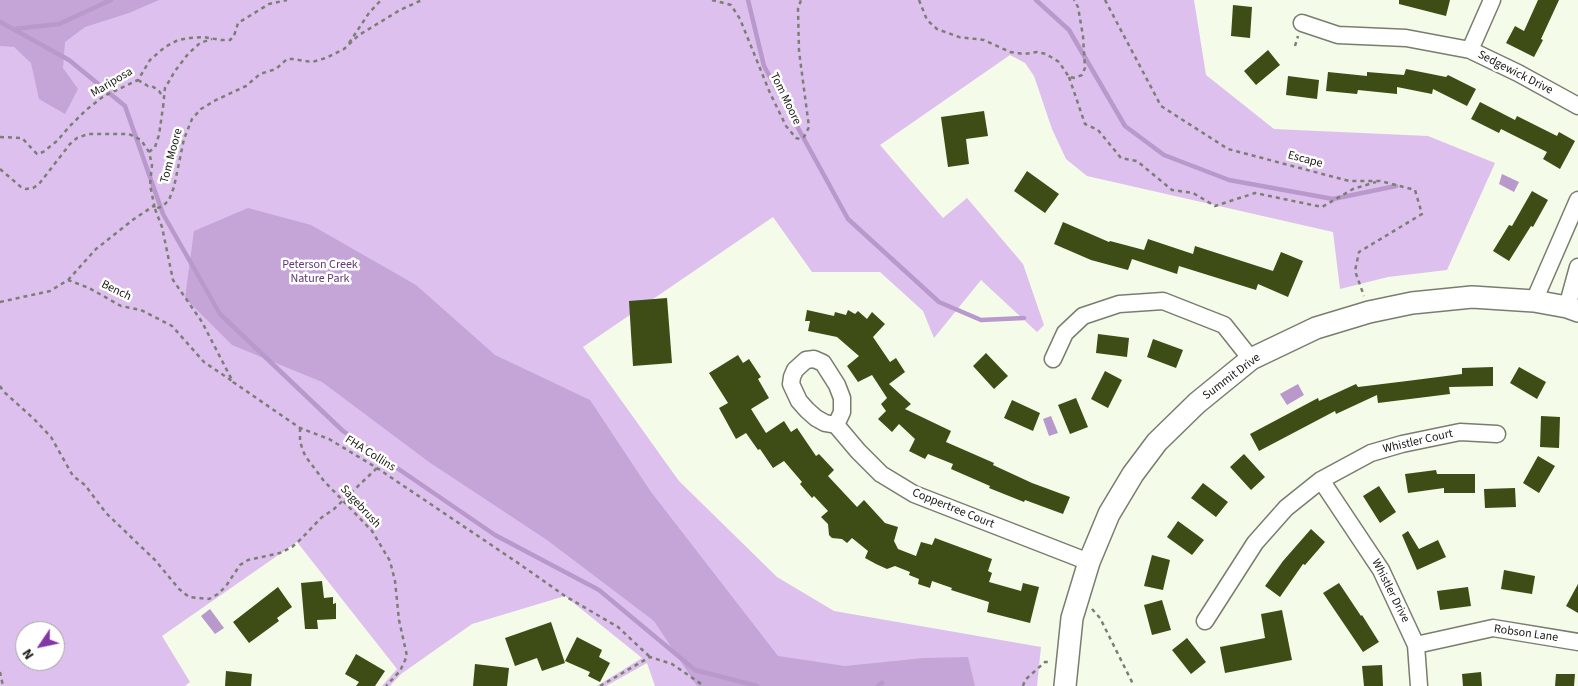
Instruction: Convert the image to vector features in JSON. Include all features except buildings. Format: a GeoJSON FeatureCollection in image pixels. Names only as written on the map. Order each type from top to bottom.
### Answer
{"type":"FeatureCollection","features":[{"type":"Feature","properties":{"kind":"main road","name":"Summit Drive"},"geometry":{"type":"LineString","coordinates":[[1065,686],[1072,618],[1089,562],[1109,514],[1133,474],[1157,442],[1197,402],[1251,360],[1316,328],[1369,312],[1412,303],[1472,297],[1534,301],[1572,309]]}},
{"type":"Feature","properties":{"kind":"street"},"geometry":{"type":"LineString","coordinates":[[1470,50],[1492,0]]}},
{"type":"Feature","properties":{"kind":"street","name":"Sedgewick Drive"},"geometry":{"type":"LineString","coordinates":[[1302,23],[1338,36],[1406,38],[1470,50],[1518,73],[1578,106]]}},
{"type":"Feature","properties":{"kind":"street"},"geometry":{"type":"LineString","coordinates":[[1534,301],[1578,200]]}},
{"type":"Feature","properties":{"kind":"street"},"geometry":{"type":"LineString","coordinates":[[1572,309],[1578,267]]}},
{"type":"Feature","properties":{"kind":"street"},"geometry":{"type":"LineString","coordinates":[[1053,359],[1065,333],[1083,316],[1119,304],[1162,301],[1224,324],[1251,360]]}},
{"type":"Feature","properties":{"kind":"street","name":"Coppertree Court"},"geometry":{"type":"LineString","coordinates":[[836,426],[880,474],[914,494],[1089,562]]}},
{"type":"Feature","properties":{"kind":"street","name":"Whistler Court"},"geometry":{"type":"LineString","coordinates":[[1205,621],[1255,543],[1286,508],[1321,480],[1371,453],[1402,444],[1460,432],[1497,434]]}},
{"type":"Feature","properties":{"kind":"street","name":"Whistler Drive"},"geometry":{"type":"LineString","coordinates":[[1321,480],[1381,570],[1416,645],[1419,686]]}},
{"type":"Feature","properties":{"kind":"street","name":"Robson Lane"},"geometry":{"type":"LineString","coordinates":[[1416,645],[1493,628],[1578,642]]}},
{"type":"Feature","properties":{"kind":"path","name":"Mariposa"},"geometry":{"type":"LineString","coordinates":[[0,137],[22,138],[37,154],[43,152],[57,141],[86,110],[104,96],[138,80],[150,60],[166,47],[178,40],[203,37],[230,40],[234,36],[238,23],[270,4],[287,0]]}},
{"type":"Feature","properties":{"kind":"path"},"geometry":{"type":"LineString","coordinates":[[344,49],[369,13],[381,0]]}},
{"type":"Feature","properties":{"kind":"path","name":"Tom Moore"},"geometry":{"type":"LineString","coordinates":[[0,169],[21,187],[26,189],[33,188],[39,184],[70,144],[77,138],[88,134],[129,134],[141,140],[149,152],[152,165],[150,186],[156,209],[164,206],[169,200],[174,187],[184,139],[192,120],[201,108],[246,86],[260,74],[276,68],[287,59],[312,62],[326,58],[344,49],[359,35],[400,10],[422,0]]}},
{"type":"Feature","properties":{"kind":"path","name":"Tom Moore"},"geometry":{"type":"LineString","coordinates":[[712,0],[731,5],[740,19],[770,93],[786,126],[796,138],[800,139],[804,137],[809,127],[799,52],[798,9],[801,0]]}},
{"type":"Feature","properties":{"kind":"path"},"geometry":{"type":"LineString","coordinates":[[919,0],[927,20],[936,29],[959,36],[984,40],[1010,52],[1046,54],[1059,62],[1069,77],[1085,124],[1098,130],[1121,158],[1137,161],[1172,190],[1193,193],[1214,206],[1255,193],[1322,207],[1353,189],[1380,181]]}},
{"type":"Feature","properties":{"kind":"path"},"geometry":{"type":"LineString","coordinates":[[1069,77],[1075,78],[1082,75],[1086,68],[1078,7],[1074,0]]}},
{"type":"Feature","properties":{"kind":"path","name":"Escape"},"geometry":{"type":"LineString","coordinates":[[1105,0],[1161,106],[1228,149],[1349,181],[1380,181],[1415,190],[1422,214],[1360,252],[1355,271],[1369,312]]}},
{"type":"Feature","properties":{"kind":"path"},"geometry":{"type":"LineString","coordinates":[[149,152],[155,147],[159,134],[165,88],[175,70],[188,54],[200,44],[214,39]]}},
{"type":"Feature","properties":{"kind":"path"},"geometry":{"type":"LineString","coordinates":[[138,80],[159,91],[163,97],[163,107]]}},
{"type":"Feature","properties":{"kind":"path"},"geometry":{"type":"LineString","coordinates":[[0,302],[50,291],[68,280],[96,249],[155,205]]}},
{"type":"Feature","properties":{"kind":"path","name":"FHA Collins"},"geometry":{"type":"LineString","coordinates":[[156,209],[162,227],[173,280],[202,322],[233,382],[300,428],[329,440],[377,468],[565,596],[618,626],[650,657]]}},
{"type":"Feature","properties":{"kind":"path","name":"Bench"},"geometry":{"type":"LineString","coordinates":[[68,280],[89,288],[121,306],[141,310],[172,326],[204,362],[233,382]]}},
{"type":"Feature","properties":{"kind":"path"},"geometry":{"type":"LineString","coordinates":[[0,386],[50,437],[73,476],[85,486],[106,513],[155,560],[188,597],[209,599],[226,586],[240,565],[248,560],[280,553],[292,547],[377,468]]}},
{"type":"Feature","properties":{"kind":"path","name":"Sagebrush"},"geometry":{"type":"LineString","coordinates":[[300,428],[300,441],[303,452],[342,502],[372,531],[390,561],[395,581],[399,620],[407,656],[400,671],[386,686]]}},
{"type":"Feature","properties":{"kind":"path"},"geometry":{"type":"LineString","coordinates":[[1079,595],[1100,618],[1134,686]]}},
{"type":"Feature","properties":{"kind":"path"},"geometry":{"type":"LineString","coordinates":[[600,686],[650,657],[672,664],[704,686]]}},
{"type":"Feature","properties":{"kind":"path"},"geometry":{"type":"LineString","coordinates":[[1023,686],[1025,680],[1046,662],[1067,661]]}},
{"type":"Feature","properties":{"kind":"path"},"geometry":{"type":"LineString","coordinates":[[0,672],[3,686]]}},
{"type":"Feature","properties":{"kind":"green space","name":"Peterson Creek Nature Park"},"geometry":{"type":"Polygon","coordinates":[[[0,0],[1194,0],[1206,75],[1274,129],[1428,136],[1495,163],[1447,270],[1388,277],[1340,289],[1333,232],[1087,176],[1066,159],[1052,129],[1034,76],[1025,63],[1010,55],[880,145],[943,218],[967,198],[1023,264],[1044,325],[1037,332],[981,280],[934,338],[923,311],[880,272],[812,272],[773,217],[583,347],[679,481],[777,577],[834,611],[1041,647],[1037,686],[655,686],[647,663],[606,686],[597,686],[642,658],[565,596],[472,624],[401,674],[390,686],[382,686],[397,669],[297,542],[162,636],[190,682],[185,686],[0,686],[0,0]]]}},
{"type":"Feature","properties":{"kind":"green space"},"geometry":{"type":"Polygon","coordinates":[[[0,0],[159,0],[129,13],[85,27],[65,42],[63,68],[78,89],[65,114],[39,99],[31,63],[14,47],[0,46],[0,0]]]}},
{"type":"Feature","properties":{"kind":"green space"},"geometry":{"type":"Polygon","coordinates":[[[248,208],[311,225],[416,285],[495,355],[590,400],[651,492],[778,656],[845,666],[924,658],[968,657],[975,686],[697,686],[654,621],[547,540],[429,462],[322,382],[232,345],[185,298],[194,231],[248,208]]]}},
{"type":"Feature","properties":{"kind":"shaded area"},"geometry":{"type":"Polygon","coordinates":[[[1502,174],[1519,182],[1514,192],[1499,184],[1502,174]]]}},
{"type":"Feature","properties":{"kind":"shaded area"},"geometry":{"type":"Polygon","coordinates":[[[1298,384],[1304,395],[1287,405],[1280,394],[1298,384]]]}},
{"type":"Feature","properties":{"kind":"shaded area"},"geometry":{"type":"Polygon","coordinates":[[[1051,416],[1058,433],[1049,436],[1043,419],[1051,416]]]}},
{"type":"Feature","properties":{"kind":"shaded area"},"geometry":{"type":"Polygon","coordinates":[[[210,609],[224,628],[215,634],[201,616],[210,609]]]}},
{"type":"Feature","properties":{"kind":"waterway"},"geometry":{"type":"LineString","coordinates":[[0,22],[13,29],[59,24],[111,0]]}},
{"type":"Feature","properties":{"kind":"waterway"},"geometry":{"type":"LineString","coordinates":[[748,0],[764,66],[848,219],[939,302],[981,320],[1024,318]]}},
{"type":"Feature","properties":{"kind":"waterway"},"geometry":{"type":"LineString","coordinates":[[1036,0],[1069,30],[1125,126],[1164,155],[1229,180],[1333,199],[1396,186]]}},
{"type":"Feature","properties":{"kind":"waterway"},"geometry":{"type":"LineString","coordinates":[[13,29],[69,60],[125,106],[163,214],[220,314],[343,431],[495,535],[599,590],[695,670],[757,686]]}},
{"type":"Feature","properties":{"kind":"waterway"},"geometry":{"type":"LineString","coordinates":[[878,686],[882,683]]}}]}
